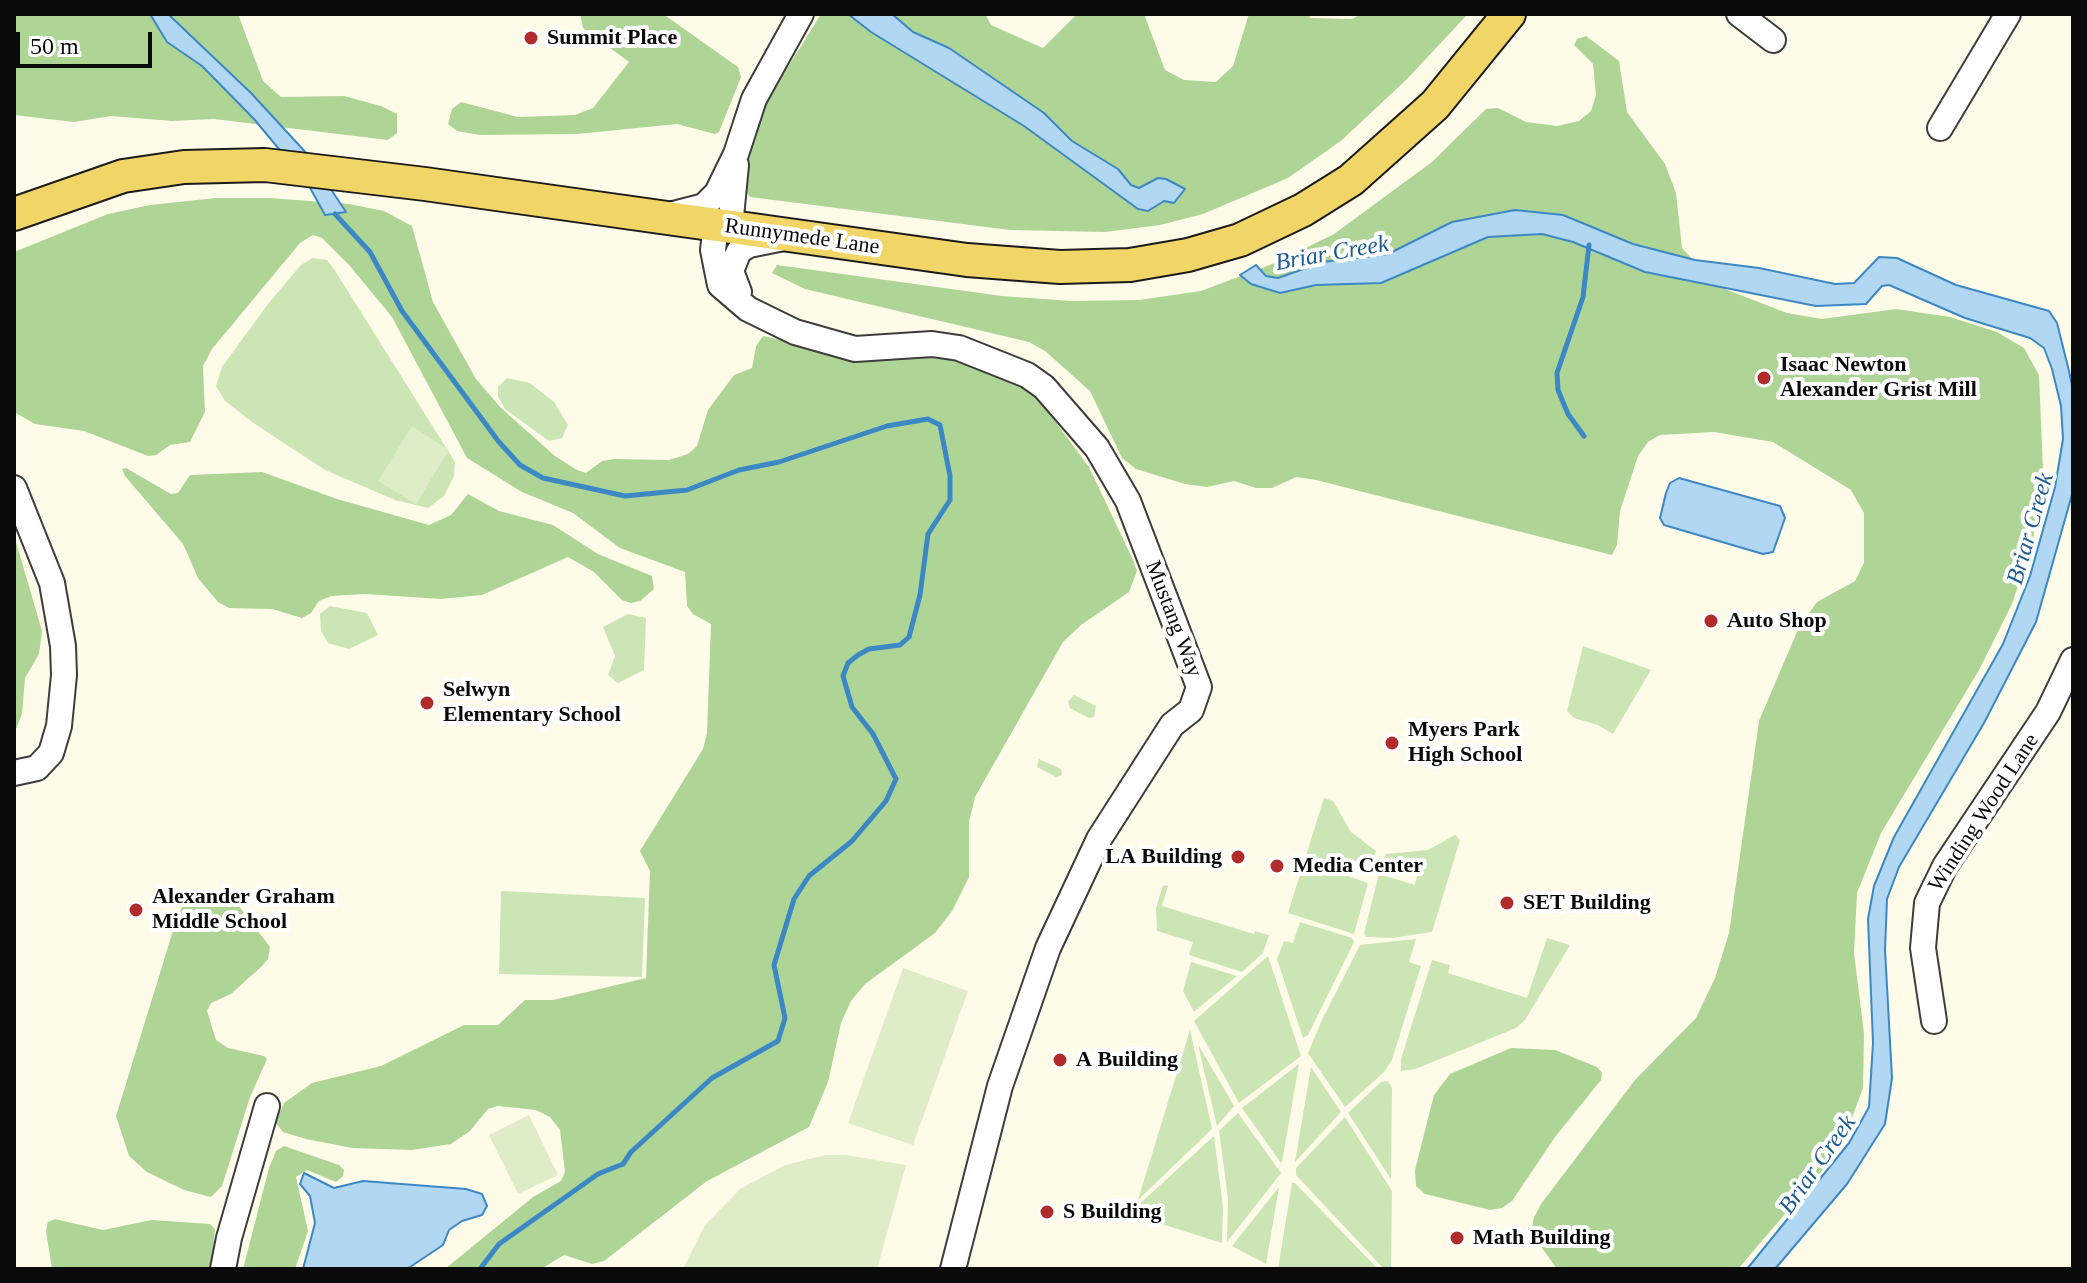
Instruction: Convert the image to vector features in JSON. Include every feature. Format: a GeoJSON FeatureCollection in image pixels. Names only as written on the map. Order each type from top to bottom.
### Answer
{"type":"FeatureCollection","features":[{"type":"Feature","properties":{"kind":"main road","name":"Runnymede Lane"},"geometry":{"type":"LineString","coordinates":[[14,214],[123,176],[184,167],[252,165],[425,184],[967,260],[1060,267],[1130,265],[1214,248],[1256,233],[1303,210],[1369,168],[1435,105],[1509,14]]}},
{"type":"Feature","properties":{"kind":"street"},"geometry":{"type":"LineString","coordinates":[[1739,14],[1773,40]]}},
{"type":"Feature","properties":{"kind":"street"},"geometry":{"type":"LineString","coordinates":[[1940,128],[2008,14]]}},
{"type":"Feature","properties":{"kind":"street"},"geometry":{"type":"LineString","coordinates":[[650,216],[680,213],[704,206],[716,195],[736,154],[754,99],[798,19]]}},
{"type":"Feature","properties":{"kind":"street"},"geometry":{"type":"LineString","coordinates":[[736,154],[723,226],[713,250],[720,285],[737,302],[760,315]]}},
{"type":"Feature","properties":{"kind":"street"},"geometry":{"type":"LineString","coordinates":[[760,315],[736,286],[732,263],[739,251],[749,245],[792,237]]}},
{"type":"Feature","properties":{"kind":"street","name":"Mustang Way"},"geometry":{"type":"LineString","coordinates":[[760,315],[826,343],[855,349],[932,344],[959,348],[1027,375],[1044,387],[1097,448],[1128,501],[1199,687],[1191,710],[1172,725],[1099,839],[1048,948],[1000,1086],[953,1269]]}},
{"type":"Feature","properties":{"kind":"street"},"geometry":{"type":"LineString","coordinates":[[14,488],[40,548],[58,610],[63,646],[62,703],[55,745],[47,760],[30,771],[14,773]]}},
{"type":"Feature","properties":{"kind":"street","name":"Winding Wood Lane"},"geometry":{"type":"LineString","coordinates":[[1934,1021],[1923,948],[1927,903],[1945,866],[2048,712],[2073,660]]}},
{"type":"Feature","properties":{"kind":"street"},"geometry":{"type":"LineString","coordinates":[[223,1269],[267,1106]]}},
{"type":"Feature","properties":{"kind":"green space"},"geometry":{"type":"Polygon","coordinates":[[[14,14],[238,14],[263,81],[281,97],[344,96],[381,106],[397,114],[397,133],[388,140],[214,119],[172,121],[111,116],[74,122],[14,115],[14,14]]]}},
{"type":"Feature","properties":{"kind":"green space"},"geometry":{"type":"Polygon","coordinates":[[[580,14],[663,14],[738,67],[741,77],[719,132],[715,134],[677,124],[577,134],[480,135],[457,131],[448,124],[452,109],[461,102],[518,117],[575,115],[593,108],[629,62],[583,28],[580,14]]]}},
{"type":"Feature","properties":{"kind":"green space"},"geometry":{"type":"Polygon","coordinates":[[[821,14],[985,14],[991,25],[1043,48],[1077,14],[1144,14],[1165,70],[1184,80],[1216,82],[1233,66],[1249,14],[1309,14],[1310,18],[1352,19],[1362,14],[1468,14],[1406,80],[1342,140],[1288,178],[1203,214],[1160,225],[1105,232],[1010,230],[750,197],[744,189],[752,132],[763,107],[821,14]]]}},
{"type":"Feature","properties":{"kind":"green space"},"geometry":{"type":"Polygon","coordinates":[[[1586,36],[1619,61],[1627,112],[1665,164],[1676,193],[1682,248],[1717,286],[1787,313],[1822,319],[1896,309],[1950,317],[1997,332],[2024,348],[2039,375],[2043,470],[2033,540],[2012,604],[1979,670],[1881,833],[1857,893],[1854,953],[1864,1034],[1863,1088],[1849,1126],[1830,1161],[1738,1269],[1557,1269],[1532,1234],[1533,1220],[1541,1204],[1635,1080],[1696,1018],[1715,978],[1729,933],[1759,721],[1799,627],[1817,602],[1855,581],[1864,563],[1864,513],[1851,490],[1773,442],[1714,432],[1660,435],[1648,442],[1638,456],[1620,511],[1617,545],[1612,555],[1316,480],[1296,477],[1272,488],[1256,488],[1234,481],[1207,487],[1185,484],[1136,469],[1122,458],[1090,391],[1045,351],[1029,342],[805,289],[772,273],[777,265],[1002,296],[1071,301],[1139,300],[1201,291],[1275,263],[1334,234],[1432,162],[1486,109],[1498,108],[1526,122],[1557,126],[1579,121],[1591,111],[1596,95],[1593,64],[1574,45],[1577,39],[1586,36]]]}},
{"type":"Feature","properties":{"kind":"green space"},"geometry":{"type":"Polygon","coordinates":[[[216,198],[270,198],[349,204],[384,211],[412,226],[433,302],[476,379],[501,408],[555,456],[577,470],[586,473],[602,461],[614,459],[669,460],[688,454],[697,446],[708,410],[734,375],[752,368],[756,346],[763,336],[791,342],[934,356],[973,366],[1021,386],[1037,397],[1089,467],[1137,571],[1129,592],[1081,625],[1063,642],[975,797],[969,822],[969,877],[952,911],[935,933],[865,984],[851,1001],[841,1023],[828,1082],[809,1127],[707,1181],[604,1261],[592,1264],[564,1255],[541,1269],[445,1269],[533,1197],[561,1181],[565,1172],[560,1130],[550,1117],[536,1110],[498,1106],[488,1109],[470,1131],[451,1144],[412,1150],[352,1148],[306,1139],[283,1132],[275,1122],[284,1103],[312,1083],[381,1066],[464,1025],[498,1025],[525,1000],[553,1000],[646,978],[650,871],[640,851],[703,749],[707,733],[711,624],[693,614],[687,606],[685,572],[620,548],[573,513],[522,492],[467,458],[392,317],[350,266],[322,238],[313,235],[300,243],[212,349],[203,366],[205,412],[190,442],[170,445],[156,455],[148,456],[84,431],[35,424],[14,412],[14,252],[108,214],[150,205],[216,198]]]}},
{"type":"Feature","properties":{"kind":"green space"},"geometry":{"type":"Polygon","coordinates":[[[313,258],[327,260],[334,269],[455,462],[454,476],[444,496],[428,508],[395,500],[325,470],[252,422],[225,401],[216,386],[222,367],[268,304],[301,265],[313,258]]]}},
{"type":"Feature","properties":{"kind":"green space"},"geometry":{"type":"Polygon","coordinates":[[[507,378],[530,383],[554,402],[568,425],[562,438],[549,441],[505,409],[498,396],[498,387],[507,378]]]}},
{"type":"Feature","properties":{"kind":"green space"},"geometry":{"type":"Polygon","coordinates":[[[412,426],[449,450],[416,504],[378,481],[412,426]]]}},
{"type":"Feature","properties":{"kind":"green space"},"geometry":{"type":"Polygon","coordinates":[[[126,468],[171,494],[178,493],[190,475],[262,472],[337,499],[429,525],[451,515],[468,494],[499,511],[553,525],[598,554],[652,576],[654,589],[640,601],[631,603],[622,600],[594,572],[568,557],[482,595],[441,599],[365,594],[331,596],[319,601],[311,613],[302,618],[272,609],[229,608],[218,602],[198,578],[183,544],[125,476],[122,469],[126,468]]]}},
{"type":"Feature","properties":{"kind":"green space"},"geometry":{"type":"Polygon","coordinates":[[[14,535],[42,631],[39,654],[25,678],[22,714],[14,734],[14,535]]]}},
{"type":"Feature","properties":{"kind":"green space"},"geometry":{"type":"Polygon","coordinates":[[[330,606],[367,613],[378,635],[349,649],[328,643],[321,631],[320,614],[330,606]]]}},
{"type":"Feature","properties":{"kind":"green space"},"geometry":{"type":"Polygon","coordinates":[[[628,614],[646,618],[644,670],[618,683],[608,675],[615,656],[603,627],[628,614]]]}},
{"type":"Feature","properties":{"kind":"green space"},"geometry":{"type":"Polygon","coordinates":[[[1583,646],[1651,670],[1613,734],[1598,725],[1574,718],[1567,711],[1583,646]]]}},
{"type":"Feature","properties":{"kind":"green space"},"geometry":{"type":"Polygon","coordinates":[[[1074,695],[1096,706],[1094,717],[1089,718],[1070,708],[1068,702],[1074,695]]]}},
{"type":"Feature","properties":{"kind":"green space"},"geometry":{"type":"Polygon","coordinates":[[[1039,759],[1061,769],[1062,775],[1056,777],[1037,767],[1039,759]]]}},
{"type":"Feature","properties":{"kind":"green space"},"geometry":{"type":"Polygon","coordinates":[[[1324,798],[1333,801],[1351,832],[1376,851],[1372,866],[1340,857],[1336,872],[1368,883],[1354,934],[1288,913],[1324,798]]]}},
{"type":"Feature","properties":{"kind":"green space"},"geometry":{"type":"Polygon","coordinates":[[[1455,835],[1460,840],[1432,932],[1392,938],[1366,937],[1364,933],[1379,874],[1415,885],[1419,868],[1384,858],[1386,854],[1428,850],[1455,835]]]}},
{"type":"Feature","properties":{"kind":"green space"},"geometry":{"type":"Polygon","coordinates":[[[1163,885],[1168,886],[1162,906],[1254,934],[1255,931],[1269,935],[1263,953],[1242,972],[1189,955],[1193,942],[1157,931],[1156,908],[1163,885]]]}},
{"type":"Feature","properties":{"kind":"green space"},"geometry":{"type":"Polygon","coordinates":[[[206,890],[238,905],[270,947],[268,959],[261,967],[231,994],[211,1003],[207,1011],[216,1040],[228,1048],[267,1059],[250,1097],[222,1186],[211,1197],[184,1190],[147,1172],[129,1156],[116,1116],[176,921],[184,902],[194,891],[206,890]]]}},
{"type":"Feature","properties":{"kind":"green space"},"geometry":{"type":"Polygon","coordinates":[[[501,891],[645,898],[642,977],[499,974],[501,891]]]}},
{"type":"Feature","properties":{"kind":"green space"},"geometry":{"type":"Polygon","coordinates":[[[1300,922],[1352,938],[1354,942],[1308,1035],[1303,1038],[1277,959],[1284,941],[1293,943],[1300,922]]]}},
{"type":"Feature","properties":{"kind":"green space"},"geometry":{"type":"Polygon","coordinates":[[[1547,938],[1570,945],[1525,1020],[1516,1028],[1415,1069],[1401,1071],[1401,1059],[1432,960],[1450,965],[1448,973],[1527,998],[1547,938]]]}},
{"type":"Feature","properties":{"kind":"green space"},"geometry":{"type":"Polygon","coordinates":[[[1416,939],[1409,962],[1421,966],[1392,1060],[1384,1072],[1345,1107],[1308,1053],[1321,1022],[1360,945],[1416,939]]]}},
{"type":"Feature","properties":{"kind":"green space"},"geometry":{"type":"Polygon","coordinates":[[[1268,956],[1301,1056],[1239,1103],[1194,1021],[1268,956]]]}},
{"type":"Feature","properties":{"kind":"green space"},"geometry":{"type":"Polygon","coordinates":[[[1191,962],[1237,976],[1194,1012],[1183,991],[1191,962]]]}},
{"type":"Feature","properties":{"kind":"green space"},"geometry":{"type":"Polygon","coordinates":[[[903,968],[968,991],[913,1145],[848,1123],[903,968]]]}},
{"type":"Feature","properties":{"kind":"green space"},"geometry":{"type":"Polygon","coordinates":[[[1190,1030],[1212,1129],[1138,1200],[1190,1030]]]}},
{"type":"Feature","properties":{"kind":"green space"},"geometry":{"type":"Polygon","coordinates":[[[1199,1046],[1234,1106],[1217,1126],[1199,1049],[1199,1046]]]}},
{"type":"Feature","properties":{"kind":"green space"},"geometry":{"type":"Polygon","coordinates":[[[1511,1048],[1555,1050],[1597,1067],[1602,1073],[1601,1080],[1555,1137],[1512,1201],[1502,1208],[1490,1210],[1425,1194],[1416,1186],[1415,1170],[1434,1095],[1450,1074],[1511,1048]]]}},
{"type":"Feature","properties":{"kind":"green space"},"geometry":{"type":"Polygon","coordinates":[[[1299,1064],[1282,1162],[1281,1163],[1242,1108],[1299,1064]]]}},
{"type":"Feature","properties":{"kind":"green space"},"geometry":{"type":"Polygon","coordinates":[[[1311,1067],[1341,1112],[1295,1162],[1311,1067]]]}},
{"type":"Feature","properties":{"kind":"green space"},"geometry":{"type":"Polygon","coordinates":[[[1388,1081],[1392,1088],[1391,1179],[1348,1113],[1381,1082],[1388,1081]]]}},
{"type":"Feature","properties":{"kind":"green space"},"geometry":{"type":"Polygon","coordinates":[[[1238,1113],[1281,1173],[1227,1242],[1228,1198],[1219,1131],[1238,1113]]]}},
{"type":"Feature","properties":{"kind":"green space"},"geometry":{"type":"Polygon","coordinates":[[[529,1115],[558,1175],[518,1194],[489,1135],[529,1115]]]}},
{"type":"Feature","properties":{"kind":"green space"},"geometry":{"type":"Polygon","coordinates":[[[1345,1117],[1392,1191],[1391,1269],[1384,1269],[1296,1175],[1296,1168],[1345,1117]]]}},
{"type":"Feature","properties":{"kind":"green space"},"geometry":{"type":"Polygon","coordinates":[[[1214,1136],[1223,1207],[1222,1243],[1133,1215],[1135,1208],[1214,1136]]]}},
{"type":"Feature","properties":{"kind":"green space"},"geometry":{"type":"Polygon","coordinates":[[[284,1146],[339,1165],[344,1170],[343,1176],[336,1182],[307,1170],[296,1177],[308,1231],[295,1269],[243,1269],[269,1168],[276,1151],[284,1146]]]}},
{"type":"Feature","properties":{"kind":"green space"},"geometry":{"type":"Polygon","coordinates":[[[825,1155],[846,1155],[906,1165],[877,1269],[683,1269],[705,1225],[740,1189],[785,1165],[825,1155]]]}},
{"type":"Feature","properties":{"kind":"green space"},"geometry":{"type":"Polygon","coordinates":[[[1292,1183],[1295,1183],[1378,1269],[1278,1269],[1292,1183]]]}},
{"type":"Feature","properties":{"kind":"green space"},"geometry":{"type":"Polygon","coordinates":[[[1279,1187],[1266,1264],[1232,1246],[1279,1187]]]}},
{"type":"Feature","properties":{"kind":"green space"},"geometry":{"type":"Polygon","coordinates":[[[55,1219],[103,1230],[152,1220],[210,1224],[215,1229],[211,1269],[52,1269],[46,1231],[48,1222],[55,1219]]]}},
{"type":"Feature","properties":{"kind":"water"},"geometry":{"type":"Polygon","coordinates":[[[150,14],[168,14],[251,93],[309,156],[346,212],[325,215],[308,184],[254,119],[202,66],[167,42],[150,14]]]}},
{"type":"Feature","properties":{"kind":"water"},"geometry":{"type":"Polygon","coordinates":[[[848,14],[892,14],[913,32],[949,48],[1044,113],[1072,141],[1118,169],[1131,185],[1139,188],[1158,178],[1185,189],[1174,203],[1164,201],[1148,211],[1138,209],[1024,126],[871,32],[848,14]]]}},
{"type":"Feature","properties":{"kind":"water"},"geometry":{"type":"Polygon","coordinates":[[[1515,210],[1563,215],[1633,244],[1695,260],[1759,268],[1835,284],[1854,283],[1879,257],[1897,258],[1956,285],[2049,311],[2057,323],[2069,371],[2073,390],[2073,491],[2036,622],[1984,723],[1899,867],[1887,899],[1885,950],[1892,1078],[1885,1124],[1847,1184],[1775,1269],[1747,1269],[1849,1143],[1869,1107],[1873,1043],[1868,919],[1874,886],[1894,837],[2003,644],[2030,576],[2055,487],[2063,439],[2061,406],[2052,369],[2044,348],[2030,338],[1965,318],[1889,285],[1882,286],[1866,304],[1816,306],[1645,272],[1573,242],[1542,234],[1488,237],[1381,283],[1316,285],[1280,293],[1251,284],[1240,275],[1256,265],[1266,276],[1278,278],[1323,262],[1388,254],[1452,222],[1515,210]]]}},
{"type":"Feature","properties":{"kind":"water"},"geometry":{"type":"Polygon","coordinates":[[[1679,478],[1780,506],[1785,518],[1773,552],[1763,554],[1664,525],[1660,518],[1666,493],[1670,483],[1679,478]]]}},
{"type":"Feature","properties":{"kind":"water"},"geometry":{"type":"Polygon","coordinates":[[[304,1173],[334,1188],[363,1181],[466,1189],[482,1194],[487,1206],[482,1215],[462,1221],[449,1230],[443,1245],[407,1269],[303,1269],[315,1223],[310,1196],[300,1184],[304,1173]]]}},
{"type":"Feature","properties":{"kind":"waterway"},"geometry":{"type":"LineString","coordinates":[[335,214],[370,252],[402,311],[499,442],[520,465],[543,478],[625,496],[687,490],[739,470],[779,462],[887,426],[928,419],[940,425],[950,476],[950,500],[928,534],[920,595],[909,637],[900,645],[869,649],[858,655],[848,663],[843,676],[852,707],[873,734],[896,779],[886,801],[852,841],[809,876],[794,899],[774,965],[785,1018],[778,1041],[712,1078],[631,1152],[623,1164],[598,1174],[499,1244],[480,1269]]}},
{"type":"Feature","properties":{"kind":"waterway"},"geometry":{"type":"LineString","coordinates":[[1584,436],[1568,414],[1558,390],[1557,373],[1583,297],[1589,245]]}},
{"type":"Feature","properties":{"kind":"place","name":"Summit Place"},"geometry":{"type":"Point","coordinates":[531,38]}},
{"type":"Feature","properties":{"kind":"place","name":"Isaac Newton Alexander Grist Mill"},"geometry":{"type":"Point","coordinates":[1764,378]}},
{"type":"Feature","properties":{"kind":"place","name":"Auto Shop"},"geometry":{"type":"Point","coordinates":[1711,621]}},
{"type":"Feature","properties":{"kind":"place","name":"Selwyn Elementary School"},"geometry":{"type":"Point","coordinates":[427,703]}},
{"type":"Feature","properties":{"kind":"place","name":"Myers Park High School"},"geometry":{"type":"Point","coordinates":[1392,743]}},
{"type":"Feature","properties":{"kind":"place","name":"LA Building"},"geometry":{"type":"Point","coordinates":[1238,857]}},
{"type":"Feature","properties":{"kind":"place","name":"Media Center"},"geometry":{"type":"Point","coordinates":[1277,866]}},
{"type":"Feature","properties":{"kind":"place","name":"SET Building"},"geometry":{"type":"Point","coordinates":[1507,903]}},
{"type":"Feature","properties":{"kind":"place","name":"Alexander Graham Middle School"},"geometry":{"type":"Point","coordinates":[136,910]}},
{"type":"Feature","properties":{"kind":"place","name":"A Building"},"geometry":{"type":"Point","coordinates":[1060,1060]}},
{"type":"Feature","properties":{"kind":"place","name":"S Building"},"geometry":{"type":"Point","coordinates":[1047,1212]}},
{"type":"Feature","properties":{"kind":"place","name":"Math Building"},"geometry":{"type":"Point","coordinates":[1457,1238]}},
{"type":"Feature","properties":{"kind":"water label","name":"Briar Creek"},"geometry":{"type":"Point","coordinates":[1332,254]}},
{"type":"Feature","properties":{"kind":"water label","name":"Briar Creek"},"geometry":{"type":"Point","coordinates":[2031,529]}},
{"type":"Feature","properties":{"kind":"water label","name":"Briar Creek"},"geometry":{"type":"Point","coordinates":[1818,1165]}}]}
